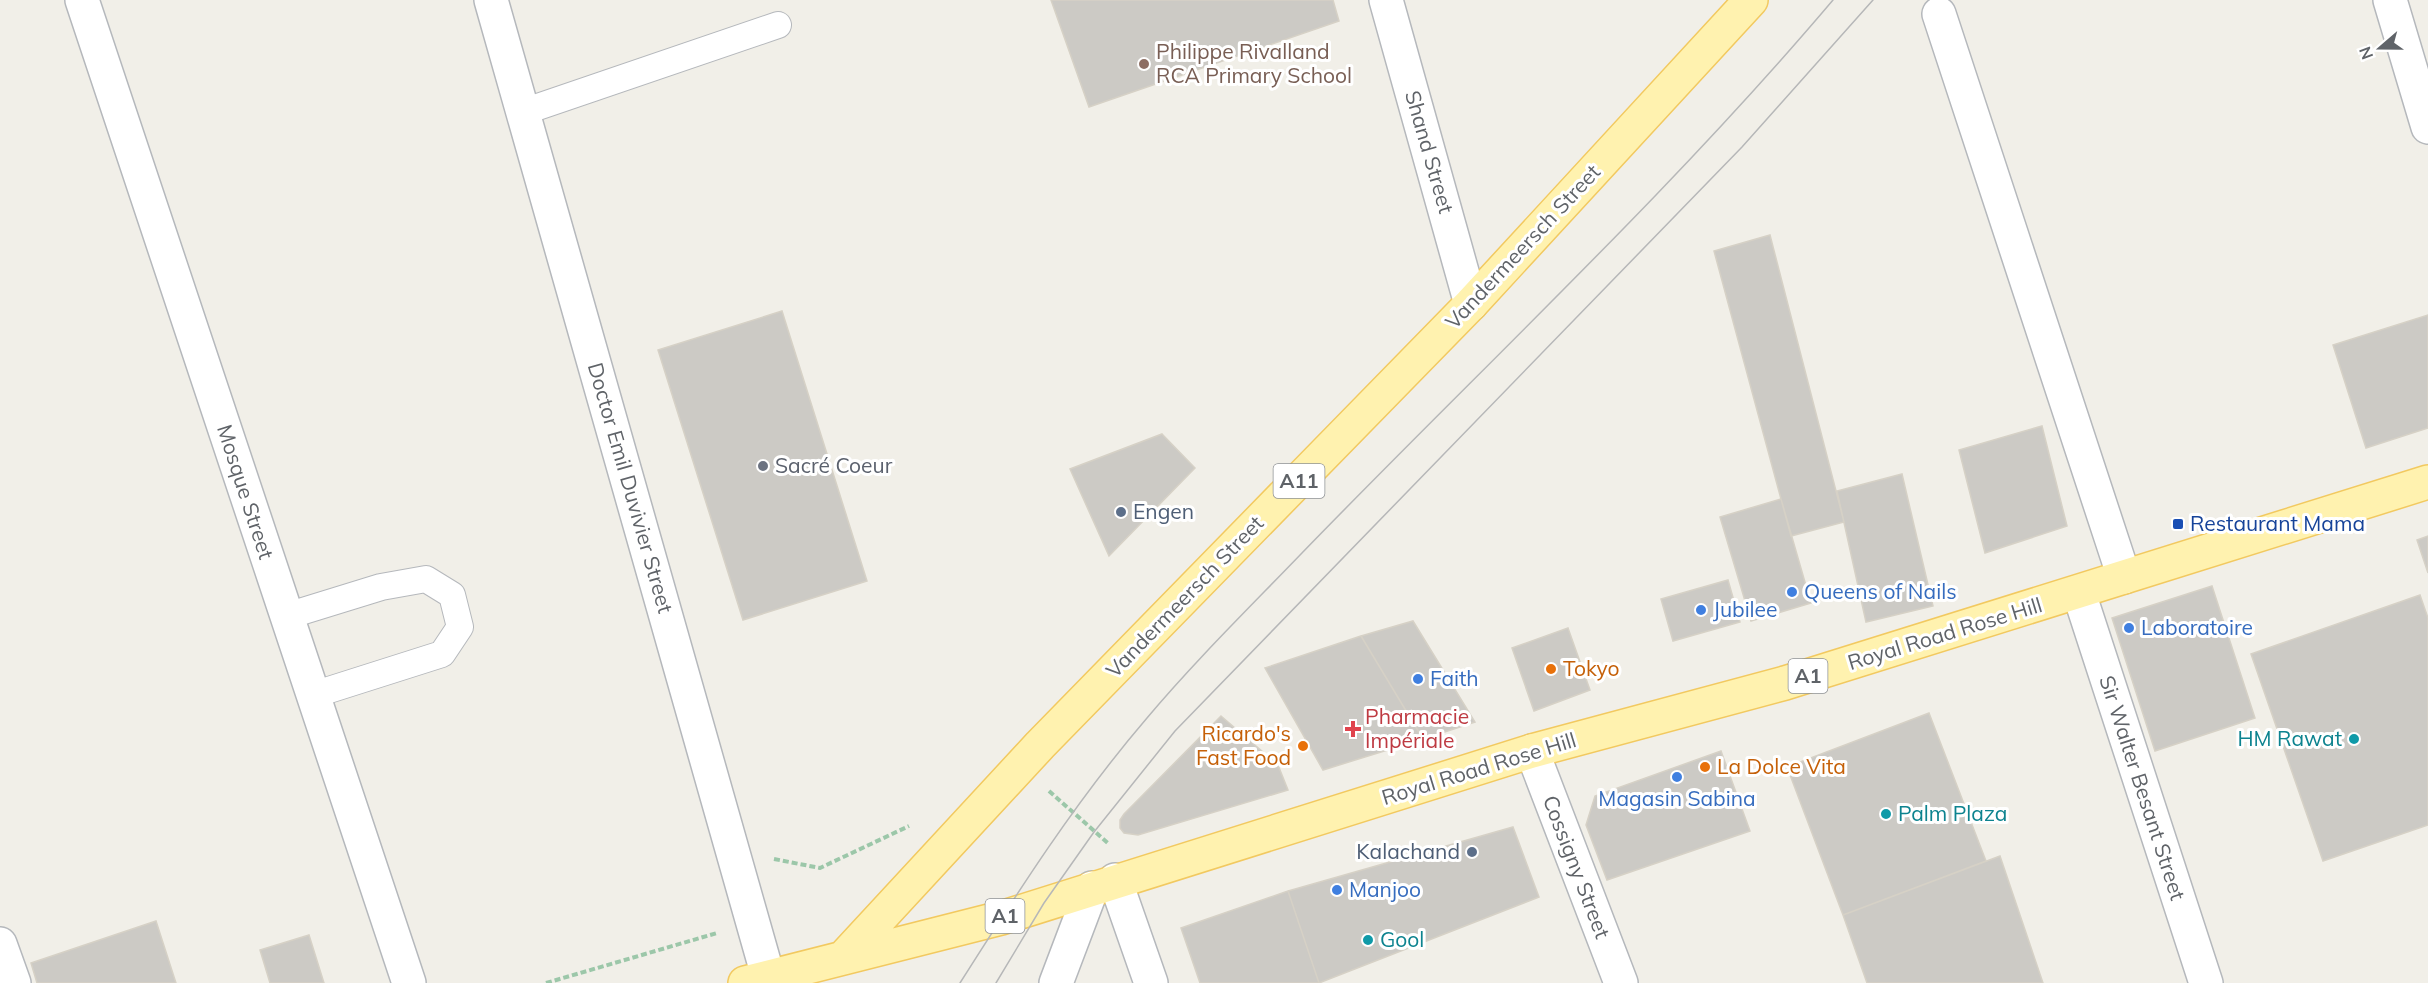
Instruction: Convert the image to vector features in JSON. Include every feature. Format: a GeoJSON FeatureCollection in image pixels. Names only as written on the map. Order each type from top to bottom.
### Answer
{"type":"FeatureCollection","features":[{"type":"Feature","properties":{"kind":"main road","name":"Vandermeersch Street"},"geometry":{"type":"LineString","coordinates":[[843,958],[1020,767],[1472,304],[1751,0]]}},
{"type":"Feature","properties":{"kind":"main road","name":"Royal Road Rose Hill"},"geometry":{"type":"LineString","coordinates":[[1104,884],[1532,752],[1785,683],[2428,482]]}},
{"type":"Feature","properties":{"kind":"main road","name":"A1"},"geometry":{"type":"LineString","coordinates":[[756,980],[1001,918],[1104,884]]}},
{"type":"Feature","properties":{"kind":"street","name":"Mosque Street"},"geometry":{"type":"LineString","coordinates":[[82,0],[409,983]]}},
{"type":"Feature","properties":{"kind":"street","name":"Doctor Emil Duvivier Street"},"geometry":{"type":"LineString","coordinates":[[491,0],[737,864],[756,980]]}},
{"type":"Feature","properties":{"kind":"street","name":"Shand Street"},"geometry":{"type":"LineString","coordinates":[[1386,0],[1472,304]]}},
{"type":"Feature","properties":{"kind":"street"},"geometry":{"type":"LineString","coordinates":[[2390,0],[2428,127]]}},
{"type":"Feature","properties":{"kind":"street"},"geometry":{"type":"LineString","coordinates":[[1939,14],[2124,577]]}},
{"type":"Feature","properties":{"kind":"street","name":"Sir Walter Besant Street"},"geometry":{"type":"LineString","coordinates":[[2079,592],[2206,983]]}},
{"type":"Feature","properties":{"kind":"street","name":"Cossigny Street"},"geometry":{"type":"LineString","coordinates":[[1532,752],[1621,983]]}},
{"type":"Feature","properties":{"kind":"street"},"geometry":{"type":"LineString","coordinates":[[1056,983],[1104,884]]}},
{"type":"Feature","properties":{"kind":"street"},"geometry":{"type":"LineString","coordinates":[[1104,884],[1151,983]]}},
{"type":"Feature","properties":{"kind":"street"},"geometry":{"type":"LineString","coordinates":[[0,944],[14,983]]}},
{"type":"Feature","properties":{"kind":"lane"},"geometry":{"type":"LineString","coordinates":[[523,112],[778,25]]}},
{"type":"Feature","properties":{"kind":"lane"},"geometry":{"type":"LineString","coordinates":[[287,616],[381,587],[426,579],[452,594],[460,627],[442,654],[313,695]]}},
{"type":"Feature","properties":{"kind":"path"},"geometry":{"type":"LineString","coordinates":[[1020,767],[1113,847]]}},
{"type":"Feature","properties":{"kind":"path"},"geometry":{"type":"LineString","coordinates":[[737,864],[775,859],[820,868],[905,830],[913,822]]}},
{"type":"Feature","properties":{"kind":"path"},"geometry":{"type":"LineString","coordinates":[[546,983],[725,930]]}},
{"type":"Feature","properties":{"kind":"building","name":"Philippe Rivalland RCA Primary School"},"geometry":{"type":"Polygon","coordinates":[[[1051,0],[1333,0],[1339,21],[1089,107],[1051,0]]]}},
{"type":"Feature","properties":{"kind":"building"},"geometry":{"type":"Polygon","coordinates":[[[1770,235],[1844,522],[1791,536],[1714,251],[1770,235]]]}},
{"type":"Feature","properties":{"kind":"building","name":"Sacré Coeur"},"geometry":{"type":"Polygon","coordinates":[[[782,311],[867,581],[743,620],[658,350],[782,311]]]}},
{"type":"Feature","properties":{"kind":"building"},"geometry":{"type":"Polygon","coordinates":[[[2428,315],[2428,428],[2366,448],[2333,345],[2428,315]]]}},
{"type":"Feature","properties":{"kind":"building"},"geometry":{"type":"Polygon","coordinates":[[[2042,426],[2067,526],[1985,553],[1959,450],[2042,426]]]}},
{"type":"Feature","properties":{"kind":"building","name":"Engen"},"geometry":{"type":"Polygon","coordinates":[[[1162,434],[1195,468],[1109,556],[1070,469],[1162,434]]]}},
{"type":"Feature","properties":{"kind":"building"},"geometry":{"type":"Polygon","coordinates":[[[1902,474],[1933,606],[1866,622],[1837,491],[1902,474]]]}},
{"type":"Feature","properties":{"kind":"building"},"geometry":{"type":"Polygon","coordinates":[[[1781,499],[1811,603],[1751,621],[1720,517],[1781,499]]]}},
{"type":"Feature","properties":{"kind":"building"},"geometry":{"type":"Polygon","coordinates":[[[2428,536],[2428,573],[2417,540],[2428,536]]]}},
{"type":"Feature","properties":{"kind":"building","name":"Jubilee"},"geometry":{"type":"Polygon","coordinates":[[[1728,580],[1740,622],[1673,641],[1661,599],[1728,580]]]}},
{"type":"Feature","properties":{"kind":"building"},"geometry":{"type":"Polygon","coordinates":[[[2212,586],[2255,718],[2155,751],[2112,618],[2212,586]]]}},
{"type":"Feature","properties":{"kind":"building","name":"HM Rawat"},"geometry":{"type":"Polygon","coordinates":[[[2420,595],[2428,618],[2428,825],[2323,861],[2251,654],[2420,595]]]}},
{"type":"Feature","properties":{"kind":"building","name":"Faith"},"geometry":{"type":"Polygon","coordinates":[[[1413,621],[1475,722],[1423,739],[1361,636],[1413,621]]]}},
{"type":"Feature","properties":{"kind":"building","name":"Tokyo"},"geometry":{"type":"Polygon","coordinates":[[[1568,628],[1590,690],[1534,711],[1512,648],[1568,628]]]}},
{"type":"Feature","properties":{"kind":"building"},"geometry":{"type":"Polygon","coordinates":[[[1361,636],[1423,739],[1323,770],[1265,668],[1361,636]]]}},
{"type":"Feature","properties":{"kind":"building","name":"Palm Plaza"},"geometry":{"type":"Polygon","coordinates":[[[1929,713],[1986,861],[1843,915],[1787,767],[1929,713]]]}},
{"type":"Feature","properties":{"kind":"building"},"geometry":{"type":"Polygon","coordinates":[[[1221,716],[1278,765],[1288,790],[1138,835],[1124,833],[1120,828],[1120,820],[1124,814],[1221,716]]]}},
{"type":"Feature","properties":{"kind":"building"},"geometry":{"type":"Polygon","coordinates":[[[1721,751],[1750,831],[1607,880],[1586,825],[1595,796],[1721,751]]]}},
{"type":"Feature","properties":{"kind":"building","name":"Gool"},"geometry":{"type":"Polygon","coordinates":[[[1513,827],[1539,897],[1319,983],[1288,891],[1513,827]]]}},
{"type":"Feature","properties":{"kind":"building"},"geometry":{"type":"Polygon","coordinates":[[[2000,856],[2043,983],[1867,983],[1843,915],[2000,856]]]}},
{"type":"Feature","properties":{"kind":"building"},"geometry":{"type":"Polygon","coordinates":[[[1288,891],[1319,983],[1200,983],[1181,928],[1288,891]]]}},
{"type":"Feature","properties":{"kind":"building"},"geometry":{"type":"Polygon","coordinates":[[[156,921],[176,983],[37,983],[31,963],[156,921]]]}},
{"type":"Feature","properties":{"kind":"building"},"geometry":{"type":"Polygon","coordinates":[[[309,935],[324,983],[270,983],[260,950],[309,935]]]}},
{"type":"Feature","properties":{"kind":"tram line"},"geometry":{"type":"LineString","coordinates":[[960,983],[1026,880],[1072,814],[1165,697],[1368,485],[1639,212],[1770,72],[1833,0]]}},
{"type":"Feature","properties":{"kind":"tram line"},"geometry":{"type":"LineString","coordinates":[[996,983],[1044,903],[1094,832],[1175,731],[1742,147],[1873,0]]}},
{"type":"Feature","properties":{"kind":"place","name":"Philippe Rivalland RCA Primary School"},"geometry":{"type":"Point","coordinates":[1144,64]}},
{"type":"Feature","properties":{"kind":"place","name":"Sacré Coeur"},"geometry":{"type":"Point","coordinates":[763,466]}},
{"type":"Feature","properties":{"kind":"place","name":"Engen"},"geometry":{"type":"Point","coordinates":[1121,512]}},
{"type":"Feature","properties":{"kind":"place","name":"Restaurant Mama"},"geometry":{"type":"Point","coordinates":[2178,524]}},
{"type":"Feature","properties":{"kind":"place","name":"Queens of Nails"},"geometry":{"type":"Point","coordinates":[1792,592]}},
{"type":"Feature","properties":{"kind":"place","name":"Jubilee"},"geometry":{"type":"Point","coordinates":[1701,610]}},
{"type":"Feature","properties":{"kind":"place","name":"Laboratoire"},"geometry":{"type":"Point","coordinates":[2129,628]}},
{"type":"Feature","properties":{"kind":"place","name":"Tokyo"},"geometry":{"type":"Point","coordinates":[1551,669]}},
{"type":"Feature","properties":{"kind":"place","name":"Faith"},"geometry":{"type":"Point","coordinates":[1418,679]}},
{"type":"Feature","properties":{"kind":"place","name":"Pharmacie Impériale"},"geometry":{"type":"Point","coordinates":[1353,729]}},
{"type":"Feature","properties":{"kind":"place","name":"HM Rawat"},"geometry":{"type":"Point","coordinates":[2354,739]}},
{"type":"Feature","properties":{"kind":"place","name":"Ricardo's Fast Food"},"geometry":{"type":"Point","coordinates":[1303,746]}},
{"type":"Feature","properties":{"kind":"place","name":"La Dolce Vita"},"geometry":{"type":"Point","coordinates":[1705,767]}},
{"type":"Feature","properties":{"kind":"place","name":"Magasin Sabina"},"geometry":{"type":"Point","coordinates":[1677,777]}},
{"type":"Feature","properties":{"kind":"place","name":"Palm Plaza"},"geometry":{"type":"Point","coordinates":[1886,814]}},
{"type":"Feature","properties":{"kind":"place","name":"Kalachand"},"geometry":{"type":"Point","coordinates":[1472,852]}},
{"type":"Feature","properties":{"kind":"place","name":"Manjoo"},"geometry":{"type":"Point","coordinates":[1337,890]}},
{"type":"Feature","properties":{"kind":"place","name":"Gool"},"geometry":{"type":"Point","coordinates":[1368,940]}}]}
